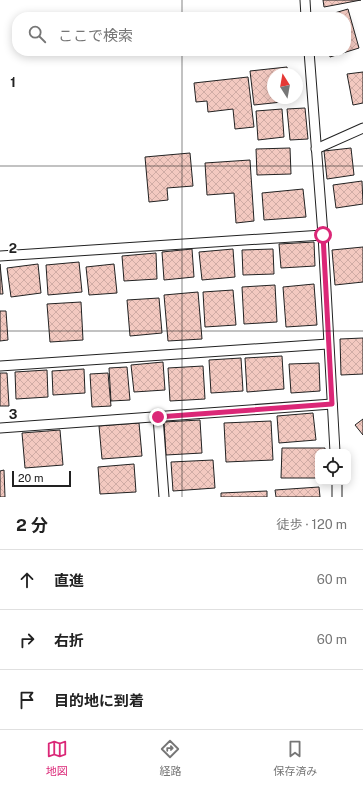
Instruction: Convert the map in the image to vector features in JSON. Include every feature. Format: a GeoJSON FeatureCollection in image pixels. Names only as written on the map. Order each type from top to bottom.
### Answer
{"type":"FeatureCollection","features":[{"type":"Feature","properties":{"kind":"lane"},"geometry":{"type":"LineString","coordinates":[[305,0],[306,12]]}},
{"type":"Feature","properties":{"kind":"lane"},"geometry":{"type":"LineString","coordinates":[[309,56],[323,235],[335,449]]}},
{"type":"Feature","properties":{"kind":"lane"},"geometry":{"type":"LineString","coordinates":[[316,149],[363,128]]}},
{"type":"Feature","properties":{"kind":"lane"},"geometry":{"type":"LineString","coordinates":[[0,256],[323,235]]}},
{"type":"Feature","properties":{"kind":"lane"},"geometry":{"type":"LineString","coordinates":[[0,366],[328,344]]}},
{"type":"Feature","properties":{"kind":"lane"},"geometry":{"type":"LineString","coordinates":[[0,428],[332,404]]}},
{"type":"Feature","properties":{"kind":"lane"},"geometry":{"type":"LineString","coordinates":[[158,417],[164,497]]}},
{"type":"Feature","properties":{"kind":"lane"},"geometry":{"type":"LineString","coordinates":[[336,485],[337,497]]}},
{"type":"Feature","properties":{"kind":"building"},"geometry":{"type":"Polygon","coordinates":[[[323,0],[361,0],[324,7],[323,0]]]}},
{"type":"Feature","properties":{"kind":"building"},"geometry":{"type":"Polygon","coordinates":[[[348,9],[349,12],[338,12],[348,9]]]}},
{"type":"Feature","properties":{"kind":"building"},"geometry":{"type":"Polygon","coordinates":[[[351,20],[359,48],[351,50],[351,20]]]}},
{"type":"Feature","properties":{"kind":"building"},"geometry":{"type":"Polygon","coordinates":[[[267,69],[267,104],[254,105],[250,71],[267,69]]]}},
{"type":"Feature","properties":{"kind":"building"},"geometry":{"type":"Polygon","coordinates":[[[363,72],[363,103],[353,105],[347,74],[363,72]]]}},
{"type":"Feature","properties":{"kind":"building"},"geometry":{"type":"Polygon","coordinates":[[[248,77],[254,127],[235,129],[233,109],[208,112],[207,101],[196,102],[194,83],[248,77]]]}},
{"type":"Feature","properties":{"kind":"building"},"geometry":{"type":"Polygon","coordinates":[[[305,108],[308,139],[290,140],[287,109],[305,108]]]}},
{"type":"Feature","properties":{"kind":"building"},"geometry":{"type":"Polygon","coordinates":[[[282,109],[284,137],[258,140],[256,111],[282,109]]]}},
{"type":"Feature","properties":{"kind":"building"},"geometry":{"type":"Polygon","coordinates":[[[290,148],[291,174],[257,175],[256,149],[290,148]]]}},
{"type":"Feature","properties":{"kind":"building"},"geometry":{"type":"Polygon","coordinates":[[[351,148],[354,175],[327,179],[324,151],[351,148]]]}},
{"type":"Feature","properties":{"kind":"building"},"geometry":{"type":"Polygon","coordinates":[[[190,153],[193,186],[167,188],[168,200],[149,202],[145,157],[190,153]]]}},
{"type":"Feature","properties":{"kind":"building"},"geometry":{"type":"Polygon","coordinates":[[[250,160],[254,221],[236,223],[234,193],[207,195],[205,163],[250,160]]]}},
{"type":"Feature","properties":{"kind":"building"},"geometry":{"type":"Polygon","coordinates":[[[362,181],[363,204],[336,208],[333,185],[362,181]]]}},
{"type":"Feature","properties":{"kind":"building"},"geometry":{"type":"Polygon","coordinates":[[[303,189],[306,217],[264,220],[262,193],[303,189]]]}},
{"type":"Feature","properties":{"kind":"building"},"geometry":{"type":"Polygon","coordinates":[[[314,242],[315,266],[281,268],[279,244],[314,242]]]}},
{"type":"Feature","properties":{"kind":"building"},"geometry":{"type":"Polygon","coordinates":[[[363,247],[363,282],[335,285],[332,250],[363,247]]]}},
{"type":"Feature","properties":{"kind":"building"},"geometry":{"type":"Polygon","coordinates":[[[192,249],[194,277],[164,280],[162,252],[192,249]]]}},
{"type":"Feature","properties":{"kind":"building"},"geometry":{"type":"Polygon","coordinates":[[[233,249],[235,277],[202,280],[199,252],[233,249]]]}},
{"type":"Feature","properties":{"kind":"building"},"geometry":{"type":"Polygon","coordinates":[[[273,249],[274,274],[243,275],[242,250],[273,249]]]}},
{"type":"Feature","properties":{"kind":"building"},"geometry":{"type":"Polygon","coordinates":[[[156,253],[157,279],[124,281],[122,256],[156,253]]]}},
{"type":"Feature","properties":{"kind":"building"},"geometry":{"type":"Polygon","coordinates":[[[79,262],[82,292],[48,295],[46,265],[79,262]]]}},
{"type":"Feature","properties":{"kind":"building"},"geometry":{"type":"Polygon","coordinates":[[[0,264],[3,294],[0,294],[0,264]]]}},
{"type":"Feature","properties":{"kind":"building"},"geometry":{"type":"Polygon","coordinates":[[[38,264],[41,293],[11,297],[7,268],[38,264]]]}},
{"type":"Feature","properties":{"kind":"building"},"geometry":{"type":"Polygon","coordinates":[[[114,264],[117,293],[89,295],[86,267],[114,264]]]}},
{"type":"Feature","properties":{"kind":"building"},"geometry":{"type":"Polygon","coordinates":[[[314,284],[317,325],[286,327],[283,287],[314,284]]]}},
{"type":"Feature","properties":{"kind":"building"},"geometry":{"type":"Polygon","coordinates":[[[275,285],[277,322],[244,324],[242,287],[275,285]]]}},
{"type":"Feature","properties":{"kind":"building"},"geometry":{"type":"Polygon","coordinates":[[[233,290],[236,325],[205,327],[203,292],[233,290]]]}},
{"type":"Feature","properties":{"kind":"building"},"geometry":{"type":"Polygon","coordinates":[[[198,292],[202,339],[168,341],[164,295],[198,292]]]}},
{"type":"Feature","properties":{"kind":"building"},"geometry":{"type":"Polygon","coordinates":[[[159,298],[162,333],[130,336],[127,300],[159,298]]]}},
{"type":"Feature","properties":{"kind":"building"},"geometry":{"type":"Polygon","coordinates":[[[81,302],[83,340],[50,342],[47,304],[81,302]]]}},
{"type":"Feature","properties":{"kind":"building"},"geometry":{"type":"Polygon","coordinates":[[[0,311],[6,311],[8,340],[0,341],[0,311]]]}},
{"type":"Feature","properties":{"kind":"building"},"geometry":{"type":"Polygon","coordinates":[[[363,338],[363,374],[341,375],[340,339],[363,338]]]}},
{"type":"Feature","properties":{"kind":"building"},"geometry":{"type":"Polygon","coordinates":[[[282,356],[284,389],[247,392],[245,358],[282,356]]]}},
{"type":"Feature","properties":{"kind":"building"},"geometry":{"type":"Polygon","coordinates":[[[241,358],[243,391],[211,393],[209,360],[241,358]]]}},
{"type":"Feature","properties":{"kind":"building"},"geometry":{"type":"Polygon","coordinates":[[[163,362],[165,390],[134,392],[131,365],[163,362]]]}},
{"type":"Feature","properties":{"kind":"building"},"geometry":{"type":"Polygon","coordinates":[[[319,363],[320,391],[291,393],[289,364],[319,363]]]}},
{"type":"Feature","properties":{"kind":"building"},"geometry":{"type":"Polygon","coordinates":[[[203,366],[205,399],[170,401],[168,368],[203,366]]]}},
{"type":"Feature","properties":{"kind":"building"},"geometry":{"type":"Polygon","coordinates":[[[127,367],[130,400],[111,401],[109,368],[127,367]]]}},
{"type":"Feature","properties":{"kind":"building"},"geometry":{"type":"Polygon","coordinates":[[[84,369],[85,393],[53,395],[52,371],[84,369]]]}},
{"type":"Feature","properties":{"kind":"building"},"geometry":{"type":"Polygon","coordinates":[[[47,370],[48,397],[16,399],[15,372],[47,370]]]}},
{"type":"Feature","properties":{"kind":"building"},"geometry":{"type":"Polygon","coordinates":[[[0,373],[7,373],[9,406],[0,406],[0,373]]]}},
{"type":"Feature","properties":{"kind":"building"},"geometry":{"type":"Polygon","coordinates":[[[108,373],[111,406],[92,407],[90,374],[108,373]]]}},
{"type":"Feature","properties":{"kind":"building"},"geometry":{"type":"Polygon","coordinates":[[[313,413],[316,440],[279,443],[277,416],[313,413]]]}},
{"type":"Feature","properties":{"kind":"building"},"geometry":{"type":"Polygon","coordinates":[[[363,419],[363,435],[355,425],[363,419]]]}},
{"type":"Feature","properties":{"kind":"building"},"geometry":{"type":"Polygon","coordinates":[[[200,420],[202,453],[166,455],[164,422],[200,420]]]}},
{"type":"Feature","properties":{"kind":"building"},"geometry":{"type":"Polygon","coordinates":[[[271,421],[273,460],[226,462],[224,423],[271,421]]]}},
{"type":"Feature","properties":{"kind":"building"},"geometry":{"type":"Polygon","coordinates":[[[139,423],[142,456],[102,459],[99,426],[139,423]]]}},
{"type":"Feature","properties":{"kind":"building"},"geometry":{"type":"Polygon","coordinates":[[[60,430],[63,465],[25,468],[22,433],[60,430]]]}},
{"type":"Feature","properties":{"kind":"building"},"geometry":{"type":"Polygon","coordinates":[[[282,448],[325,448],[315,449],[315,478],[281,478],[282,448]]]}},
{"type":"Feature","properties":{"kind":"building"},"geometry":{"type":"Polygon","coordinates":[[[213,460],[215,488],[173,491],[171,462],[213,460]]]}},
{"type":"Feature","properties":{"kind":"building"},"geometry":{"type":"Polygon","coordinates":[[[134,464],[136,492],[100,494],[98,467],[134,464]]]}},
{"type":"Feature","properties":{"kind":"building"},"geometry":{"type":"Polygon","coordinates":[[[4,470],[5,497],[0,497],[0,471],[4,470]]]}},
{"type":"Feature","properties":{"kind":"building"},"geometry":{"type":"Polygon","coordinates":[[[319,487],[320,497],[276,497],[275,490],[319,487]]]}},
{"type":"Feature","properties":{"kind":"building"},"geometry":{"type":"Polygon","coordinates":[[[267,491],[267,497],[221,497],[221,493],[267,491]]]}},
{"type":"Feature","properties":{"kind":"route"},"geometry":{"type":"LineString","coordinates":[[158,417],[332,404],[323,235]]}}]}
